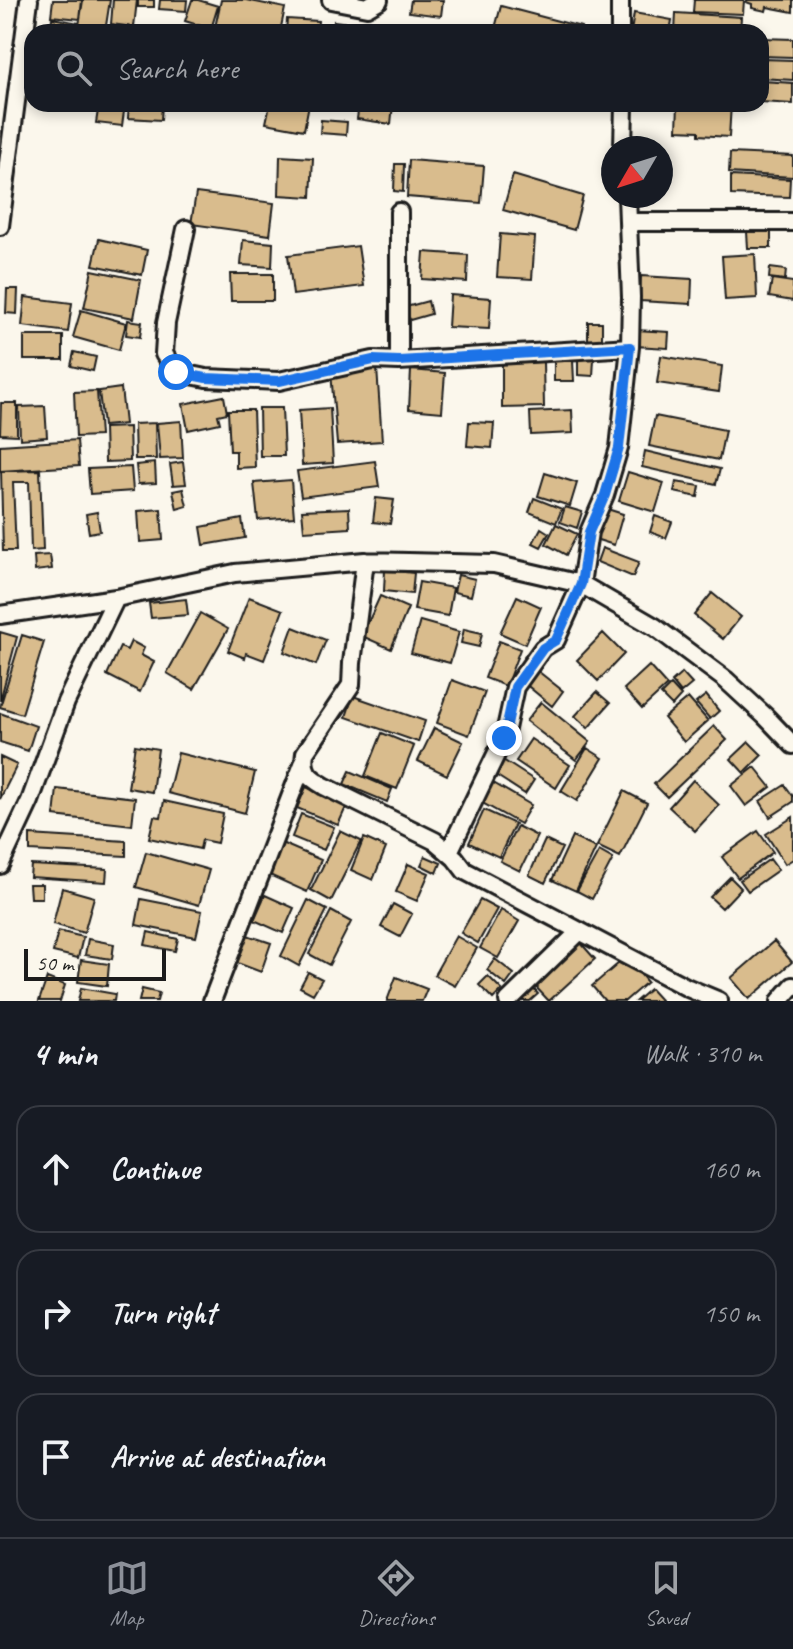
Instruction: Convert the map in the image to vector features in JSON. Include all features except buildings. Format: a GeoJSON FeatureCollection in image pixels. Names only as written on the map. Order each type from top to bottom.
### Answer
{"type":"FeatureCollection","features":[{"type":"Feature","properties":{"kind":"street"},"geometry":{"type":"LineString","coordinates":[[26,24],[29,0]]}},
{"type":"Feature","properties":{"kind":"street"},"geometry":{"type":"LineString","coordinates":[[331,0],[367,7],[379,0]]}},
{"type":"Feature","properties":{"kind":"street"},"geometry":{"type":"LineString","coordinates":[[620,0],[620,24]]}},
{"type":"Feature","properties":{"kind":"street"},"geometry":{"type":"LineString","coordinates":[[0,226],[24,39]]}},
{"type":"Feature","properties":{"kind":"street"},"geometry":{"type":"LineString","coordinates":[[623,136],[624,112]]}},
{"type":"Feature","properties":{"kind":"street"},"geometry":{"type":"LineString","coordinates":[[449,852],[504,738],[515,687],[543,648],[556,640],[581,584],[589,532],[605,495],[619,448],[630,347],[628,208]]}},
{"type":"Feature","properties":{"kind":"street"},"geometry":{"type":"LineString","coordinates":[[399,212],[399,361]]}},
{"type":"Feature","properties":{"kind":"street"},"geometry":{"type":"LineString","coordinates":[[629,222],[793,222]]}},
{"type":"Feature","properties":{"kind":"street"},"geometry":{"type":"LineString","coordinates":[[186,229],[166,323],[164,354],[176,372],[206,378],[279,381],[373,360],[630,347]]}},
{"type":"Feature","properties":{"kind":"street"},"geometry":{"type":"LineString","coordinates":[[212,1001],[305,753],[351,685],[365,561]]}},
{"type":"Feature","properties":{"kind":"street"},"geometry":{"type":"LineString","coordinates":[[0,615],[116,598],[235,573],[365,561],[494,564],[581,584],[655,627],[714,671],[793,745]]}},
{"type":"Feature","properties":{"kind":"street"},"geometry":{"type":"LineString","coordinates":[[0,865],[30,801],[66,702],[116,598]]}},
{"type":"Feature","properties":{"kind":"street"},"geometry":{"type":"LineString","coordinates":[[303,764],[314,780],[435,841],[465,871],[688,988],[719,1001]]}},
{"type":"Feature","properties":{"kind":"street"},"geometry":{"type":"LineString","coordinates":[[508,1001],[580,931]]}},
{"type":"Feature","properties":{"kind":"street"},"geometry":{"type":"LineString","coordinates":[[780,1001],[793,986]]}},
{"type":"Feature","properties":{"kind":"route"},"geometry":{"type":"LineString","coordinates":[[176,372],[206,378],[279,381],[373,360],[630,347],[619,448],[605,495],[589,532],[581,584],[556,640],[543,648],[515,687],[504,738]]}}]}
